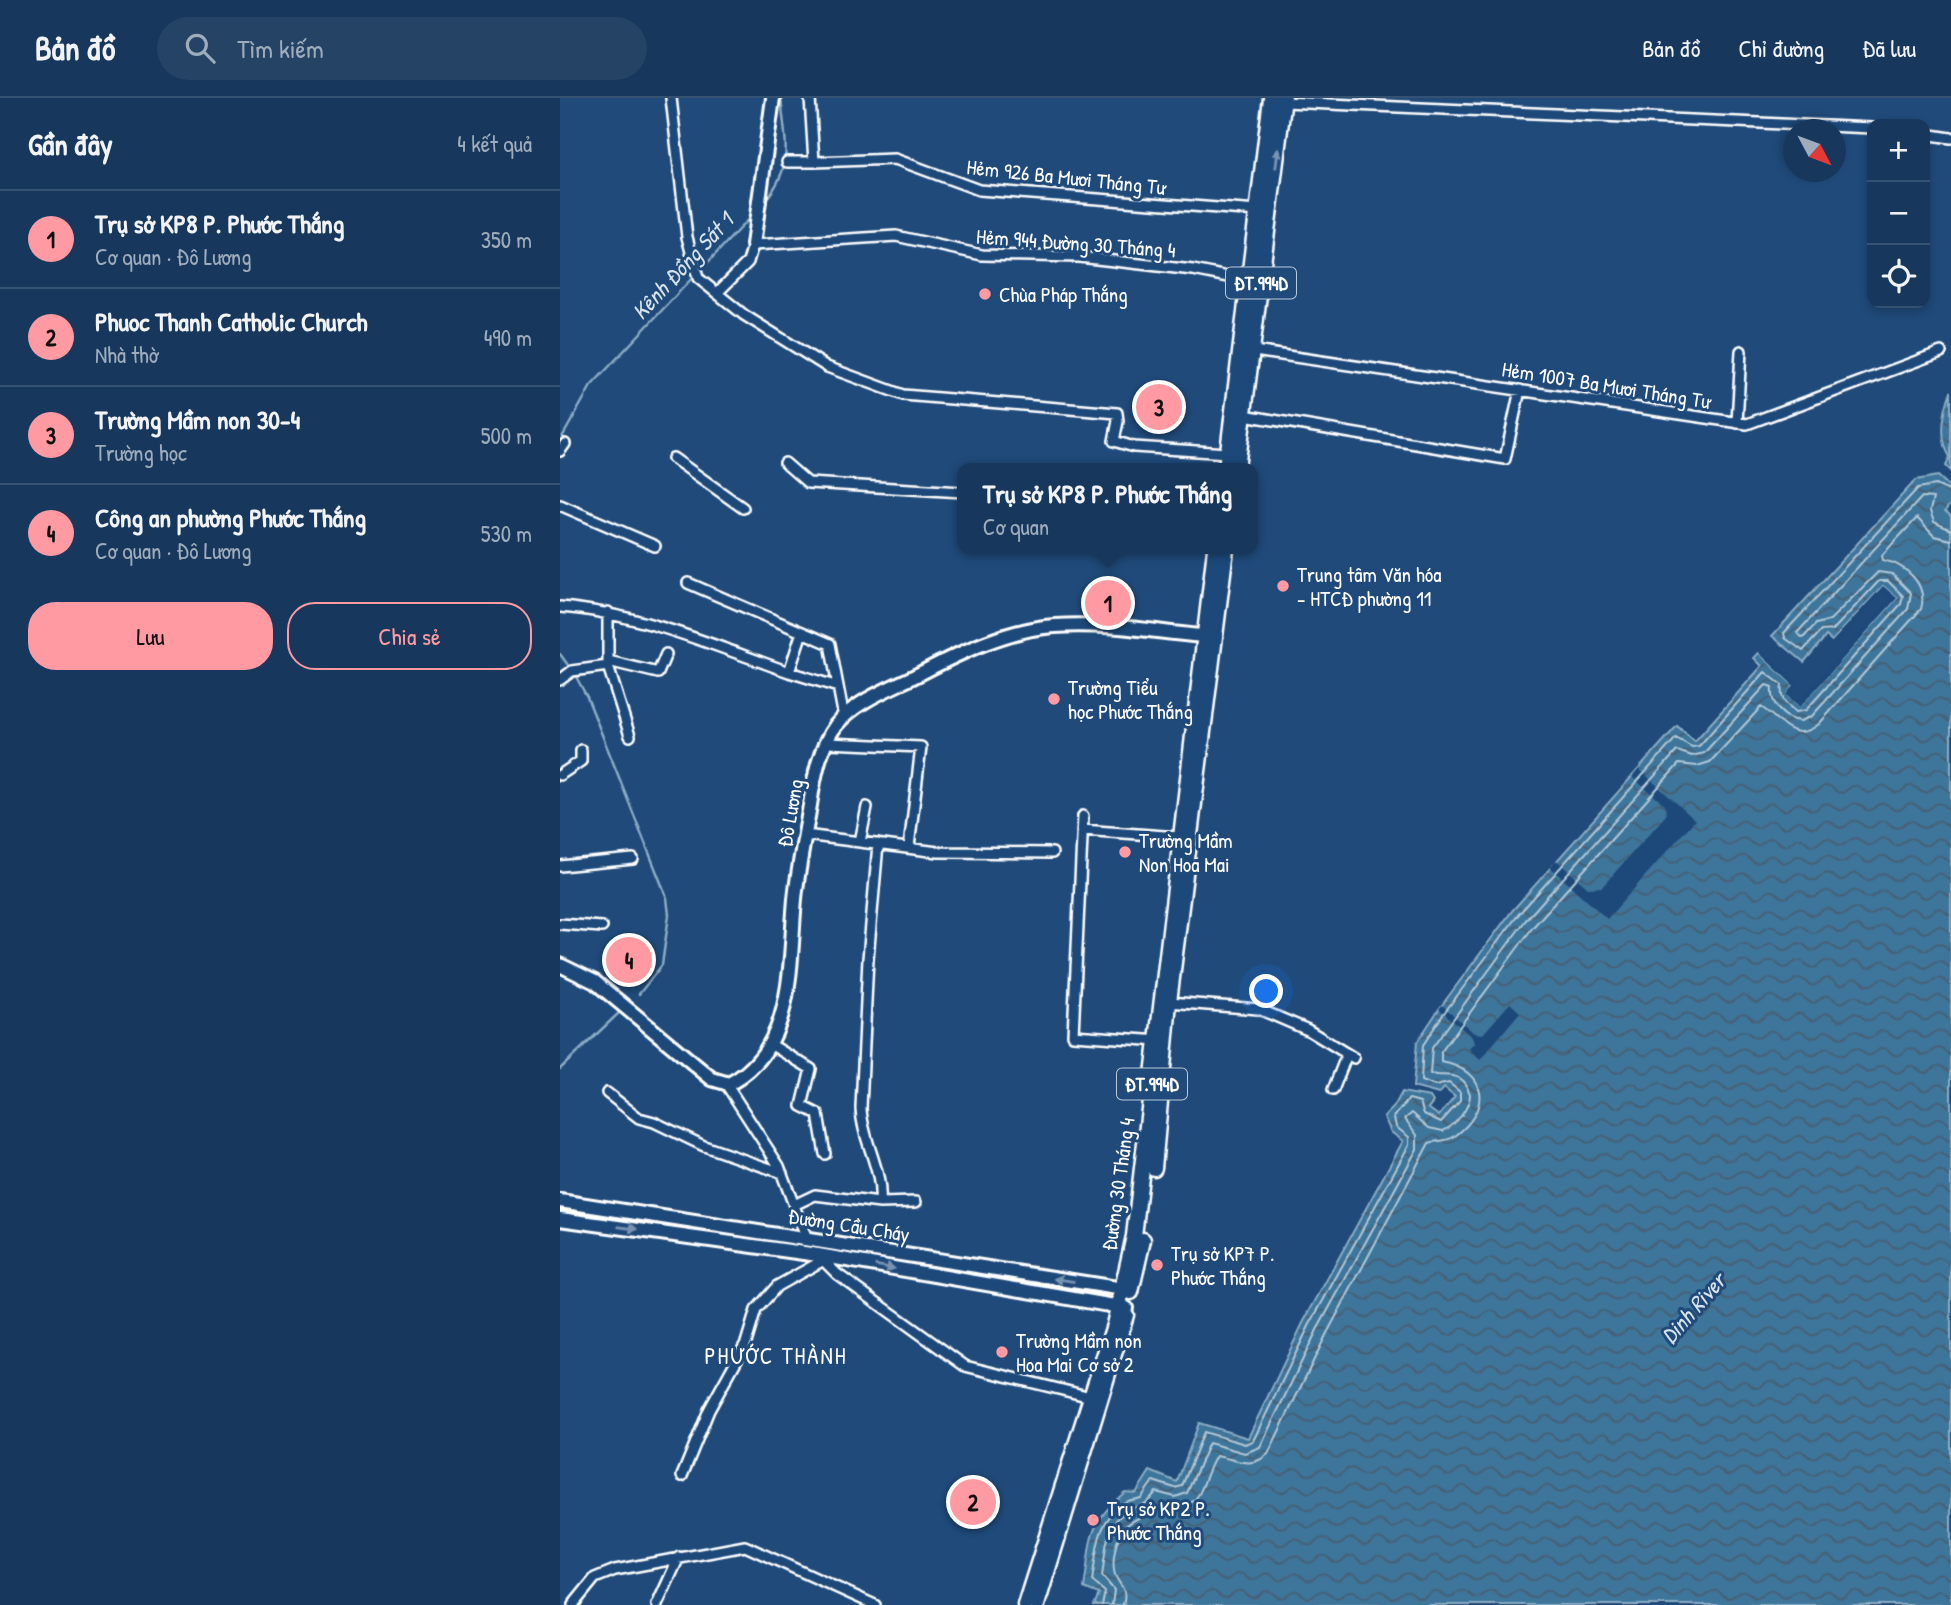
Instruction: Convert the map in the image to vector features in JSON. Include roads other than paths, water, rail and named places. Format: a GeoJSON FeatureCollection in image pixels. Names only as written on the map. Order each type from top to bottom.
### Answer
{"type":"FeatureCollection","features":[{"type":"Feature","properties":{"kind":"main road"},"geometry":{"type":"LineString","coordinates":[[753,245],[773,98]]}},
{"type":"Feature","properties":{"kind":"main road","name":"ĐT.994D"},"geometry":{"type":"LineString","coordinates":[[1227,461],[1248,281],[1277,100]]}},
{"type":"Feature","properties":{"kind":"main road","name":"ĐT.994D"},"geometry":{"type":"LineString","coordinates":[[1238,463],[1254,351],[1277,100]]}},
{"type":"Feature","properties":{"kind":"main road","name":"Đường 30 Tháng 4"},"geometry":{"type":"LineString","coordinates":[[1025,1605],[1039,1580],[1143,1242],[1165,1002],[1209,637],[1215,554]]}},
{"type":"Feature","properties":{"kind":"main road","name":"Đường 30 Tháng 4"},"geometry":{"type":"LineString","coordinates":[[1181,869],[1180,837],[1209,637],[1225,554]]}},
{"type":"Feature","properties":{"kind":"main road","name":"Đô Lương"},"geometry":{"type":"LineString","coordinates":[[726,1084],[741,1078],[770,1044],[784,1009],[790,973],[795,898],[813,785],[827,743],[844,718],[871,699],[968,650],[1042,627],[1092,626],[1209,637]]}},
{"type":"Feature","properties":{"kind":"main road"},"geometry":{"type":"LineString","coordinates":[[560,965],[595,982],[712,1079],[726,1084]]}},
{"type":"Feature","properties":{"kind":"main road","name":"Đường Cầu Cháy"},"geometry":{"type":"LineString","coordinates":[[560,1201],[807,1237],[1127,1290]]}},
{"type":"Feature","properties":{"kind":"main road","name":"Đường Cầu Cháy"},"geometry":{"type":"LineString","coordinates":[[560,1219],[724,1242],[1123,1308]]}},
{"type":"Feature","properties":{"kind":"main road"},"geometry":{"type":"LineString","coordinates":[[724,1242],[726,1226]]}},
{"type":"Feature","properties":{"kind":"main road","name":"Đường 30 Tháng 4"},"geometry":{"type":"LineString","coordinates":[[1037,1605],[1039,1580],[1091,1397],[1108,1360]]}},
{"type":"Feature","properties":{"kind":"street"},"geometry":{"type":"LineString","coordinates":[[671,98],[687,237],[698,278],[744,315],[827,368],[903,395],[1116,413],[1114,441],[1135,447],[1227,461]]}},
{"type":"Feature","properties":{"kind":"street"},"geometry":{"type":"LineString","coordinates":[[810,98],[814,162]]}},
{"type":"Feature","properties":{"kind":"street"},"geometry":{"type":"LineString","coordinates":[[1277,100],[1867,128]]}},
{"type":"Feature","properties":{"kind":"street"},"geometry":{"type":"LineString","coordinates":[[1930,135],[1951,138]]}},
{"type":"Feature","properties":{"kind":"street","name":"Hẻm 926 Ba Mươi Tháng Tư"},"geometry":{"type":"LineString","coordinates":[[787,162],[895,159],[979,190],[1258,211]]}},
{"type":"Feature","properties":{"kind":"street","name":"Hẻm 944 Đường 30 Tháng 4"},"geometry":{"type":"LineString","coordinates":[[753,245],[896,236],[982,256],[1079,257],[1193,270],[1248,281]]}},
{"type":"Feature","properties":{"kind":"street"},"geometry":{"type":"LineString","coordinates":[[718,292],[748,262],[753,245]]}},
{"type":"Feature","properties":{"kind":"street","name":"Hẻm 1007 Ba Mươi Tháng Tư"},"geometry":{"type":"LineString","coordinates":[[1254,351],[1747,424],[1941,352]]}},
{"type":"Feature","properties":{"kind":"street"},"geometry":{"type":"LineString","coordinates":[[1737,423],[1741,351]]}},
{"type":"Feature","properties":{"kind":"street"},"geometry":{"type":"LineString","coordinates":[[1244,415],[1505,459],[1520,390]]}},
{"type":"Feature","properties":{"kind":"street"},"geometry":{"type":"LineString","coordinates":[[673,458],[743,508]]}},
{"type":"Feature","properties":{"kind":"street"},"geometry":{"type":"LineString","coordinates":[[785,463],[808,483],[957,492]]}},
{"type":"Feature","properties":{"kind":"street"},"geometry":{"type":"LineString","coordinates":[[560,505],[655,546]]}},
{"type":"Feature","properties":{"kind":"street"},"geometry":{"type":"LineString","coordinates":[[688,583],[830,644],[844,718]]}},
{"type":"Feature","properties":{"kind":"street"},"geometry":{"type":"LineString","coordinates":[[560,607],[608,612],[838,687]]}},
{"type":"Feature","properties":{"kind":"street"},"geometry":{"type":"LineString","coordinates":[[608,612],[608,664],[631,736]]}},
{"type":"Feature","properties":{"kind":"street"},"geometry":{"type":"LineString","coordinates":[[789,672],[802,632]]}},
{"type":"Feature","properties":{"kind":"street"},"geometry":{"type":"LineString","coordinates":[[560,680],[572,671],[608,664],[658,673],[666,654]]}},
{"type":"Feature","properties":{"kind":"street"},"geometry":{"type":"LineString","coordinates":[[827,743],[921,747],[909,847]]}},
{"type":"Feature","properties":{"kind":"street"},"geometry":{"type":"LineString","coordinates":[[560,775],[581,761],[581,750]]}},
{"type":"Feature","properties":{"kind":"street"},"geometry":{"type":"LineString","coordinates":[[860,842],[867,807]]}},
{"type":"Feature","properties":{"kind":"street"},"geometry":{"type":"LineString","coordinates":[[1083,816],[1073,1035],[1161,1041]]}},
{"type":"Feature","properties":{"kind":"street"},"geometry":{"type":"LineString","coordinates":[[1082,830],[1180,837]]}},
{"type":"Feature","properties":{"kind":"street"},"geometry":{"type":"LineString","coordinates":[[805,835],[938,852],[1052,853]]}},
{"type":"Feature","properties":{"kind":"street"},"geometry":{"type":"LineString","coordinates":[[878,844],[868,959],[861,1108],[862,1125],[881,1184],[880,1203]]}},
{"type":"Feature","properties":{"kind":"street"},"geometry":{"type":"LineString","coordinates":[[560,866],[633,859]]}},
{"type":"Feature","properties":{"kind":"street"},"geometry":{"type":"LineString","coordinates":[[560,923],[602,927]]}},
{"type":"Feature","properties":{"kind":"street"},"geometry":{"type":"LineString","coordinates":[[1165,1002],[1259,1009],[1308,1030],[1351,1056],[1333,1090]]}},
{"type":"Feature","properties":{"kind":"street"},"geometry":{"type":"LineString","coordinates":[[770,1044],[811,1069],[802,1106],[818,1114],[825,1154]]}},
{"type":"Feature","properties":{"kind":"street"},"geometry":{"type":"LineString","coordinates":[[726,1084],[782,1173],[807,1237]]}},
{"type":"Feature","properties":{"kind":"street"},"geometry":{"type":"LineString","coordinates":[[607,1093],[639,1118],[654,1122],[704,1146],[782,1173]]}},
{"type":"Feature","properties":{"kind":"street"},"geometry":{"type":"LineString","coordinates":[[794,1205],[815,1195],[880,1203],[916,1202]]}},
{"type":"Feature","properties":{"kind":"street"},"geometry":{"type":"LineString","coordinates":[[682,1476],[709,1410],[744,1348],[756,1310],[777,1286],[820,1258],[965,1366],[1091,1397]]}},
{"type":"Feature","properties":{"kind":"street"},"geometry":{"type":"LineString","coordinates":[[573,1605],[595,1578],[615,1570],[745,1546],[875,1605]]}},
{"type":"Feature","properties":{"kind":"street"},"geometry":{"type":"LineString","coordinates":[[657,1605],[679,1557]]}},
{"type":"Feature","properties":{"kind":"water"},"geometry":{"type":"Polygon","coordinates":[[[1951,391],[1951,471],[1946,466],[1950,457],[1943,433],[1944,415],[1951,391]]]}},
{"type":"Feature","properties":{"kind":"water","name":"Dinh River"},"geometry":{"type":"Polygon","coordinates":[[[1938,476],[1951,488],[1951,503],[1945,511],[1951,516],[1951,1605],[1094,1605],[1099,1594],[1084,1588],[1090,1545],[1097,1525],[1112,1504],[1125,1492],[1136,1493],[1150,1471],[1177,1482],[1199,1423],[1248,1438],[1303,1323],[1403,1141],[1391,1132],[1384,1117],[1394,1107],[1402,1092],[1430,1097],[1433,1102],[1428,1108],[1439,1116],[1455,1097],[1444,1088],[1439,1094],[1413,1087],[1417,1042],[1512,911],[1677,726],[1695,741],[1762,666],[1754,658],[1759,653],[1793,685],[1787,695],[1800,706],[1897,598],[1883,586],[1832,641],[1826,636],[1804,662],[1772,636],[1916,480],[1938,476]]]}},
{"type":"Feature","properties":{"kind":"waterway","name":"Kênh Đồng Sát 1"},"geometry":{"type":"LineString","coordinates":[[763,203],[780,178],[784,166],[786,141],[781,98]]}},
{"type":"Feature","properties":{"kind":"waterway","name":"Kênh Đồng Sát 1"},"geometry":{"type":"LineString","coordinates":[[699,272],[752,215]]}},
{"type":"Feature","properties":{"kind":"waterway","name":"Kênh Đồng Sát 1"},"geometry":{"type":"LineString","coordinates":[[560,441],[591,386],[694,276]]}},
{"type":"Feature","properties":{"kind":"waterway","name":"Kênh Đồng Sát 1"},"geometry":{"type":"LineString","coordinates":[[560,654],[570,668]]}},
{"type":"Feature","properties":{"kind":"waterway","name":"Kênh Đồng Sát 1"},"geometry":{"type":"LineString","coordinates":[[574,673],[587,697],[667,898],[669,915],[662,965],[639,994]]}},
{"type":"Feature","properties":{"kind":"waterway","name":"Kênh Đồng Sát 1"},"geometry":{"type":"LineString","coordinates":[[560,1069],[622,1010]]}},
{"type":"Feature","properties":{"kind":"place","name":"Chùa Pháp Thắng"},"geometry":{"type":"Point","coordinates":[985,294]}},
{"type":"Feature","properties":{"kind":"place","name":"Trường Mầm non 30-4"},"geometry":{"type":"Point","coordinates":[1159,407]}},
{"type":"Feature","properties":{"kind":"place","name":"Trung tâm Văn hóa - HTCĐ phường 11"},"geometry":{"type":"Point","coordinates":[1283,586]}},
{"type":"Feature","properties":{"kind":"place","name":"Trụ sở KP8 P. Phước Thắng"},"geometry":{"type":"Point","coordinates":[1108,603]}},
{"type":"Feature","properties":{"kind":"place","name":"Trường Tiểu học Phước Thắng"},"geometry":{"type":"Point","coordinates":[1054,699]}},
{"type":"Feature","properties":{"kind":"place","name":"Trường Mầm Non Hoa Mai"},"geometry":{"type":"Point","coordinates":[1125,852]}},
{"type":"Feature","properties":{"kind":"place","name":"Công an phường Phước Thắng"},"geometry":{"type":"Point","coordinates":[629,960]}},
{"type":"Feature","properties":{"kind":"place","name":"Trụ sở KP7 P. Phước Thắng"},"geometry":{"type":"Point","coordinates":[1157,1265]}},
{"type":"Feature","properties":{"kind":"place","name":"Trường Mầm non Hoa Mai Cơ sở 2"},"geometry":{"type":"Point","coordinates":[1002,1352]}},
{"type":"Feature","properties":{"kind":"place","name":"Phuoc Thanh Catholic Church"},"geometry":{"type":"Point","coordinates":[973,1502]}},
{"type":"Feature","properties":{"kind":"place","name":"Trụ sở KP2 P. Phước Thắng"},"geometry":{"type":"Point","coordinates":[1093,1520]}},
{"type":"Feature","properties":{"kind":"district","name":"PHƯỚC THÀNH"},"geometry":{"type":"Point","coordinates":[776,1355]}}]}
